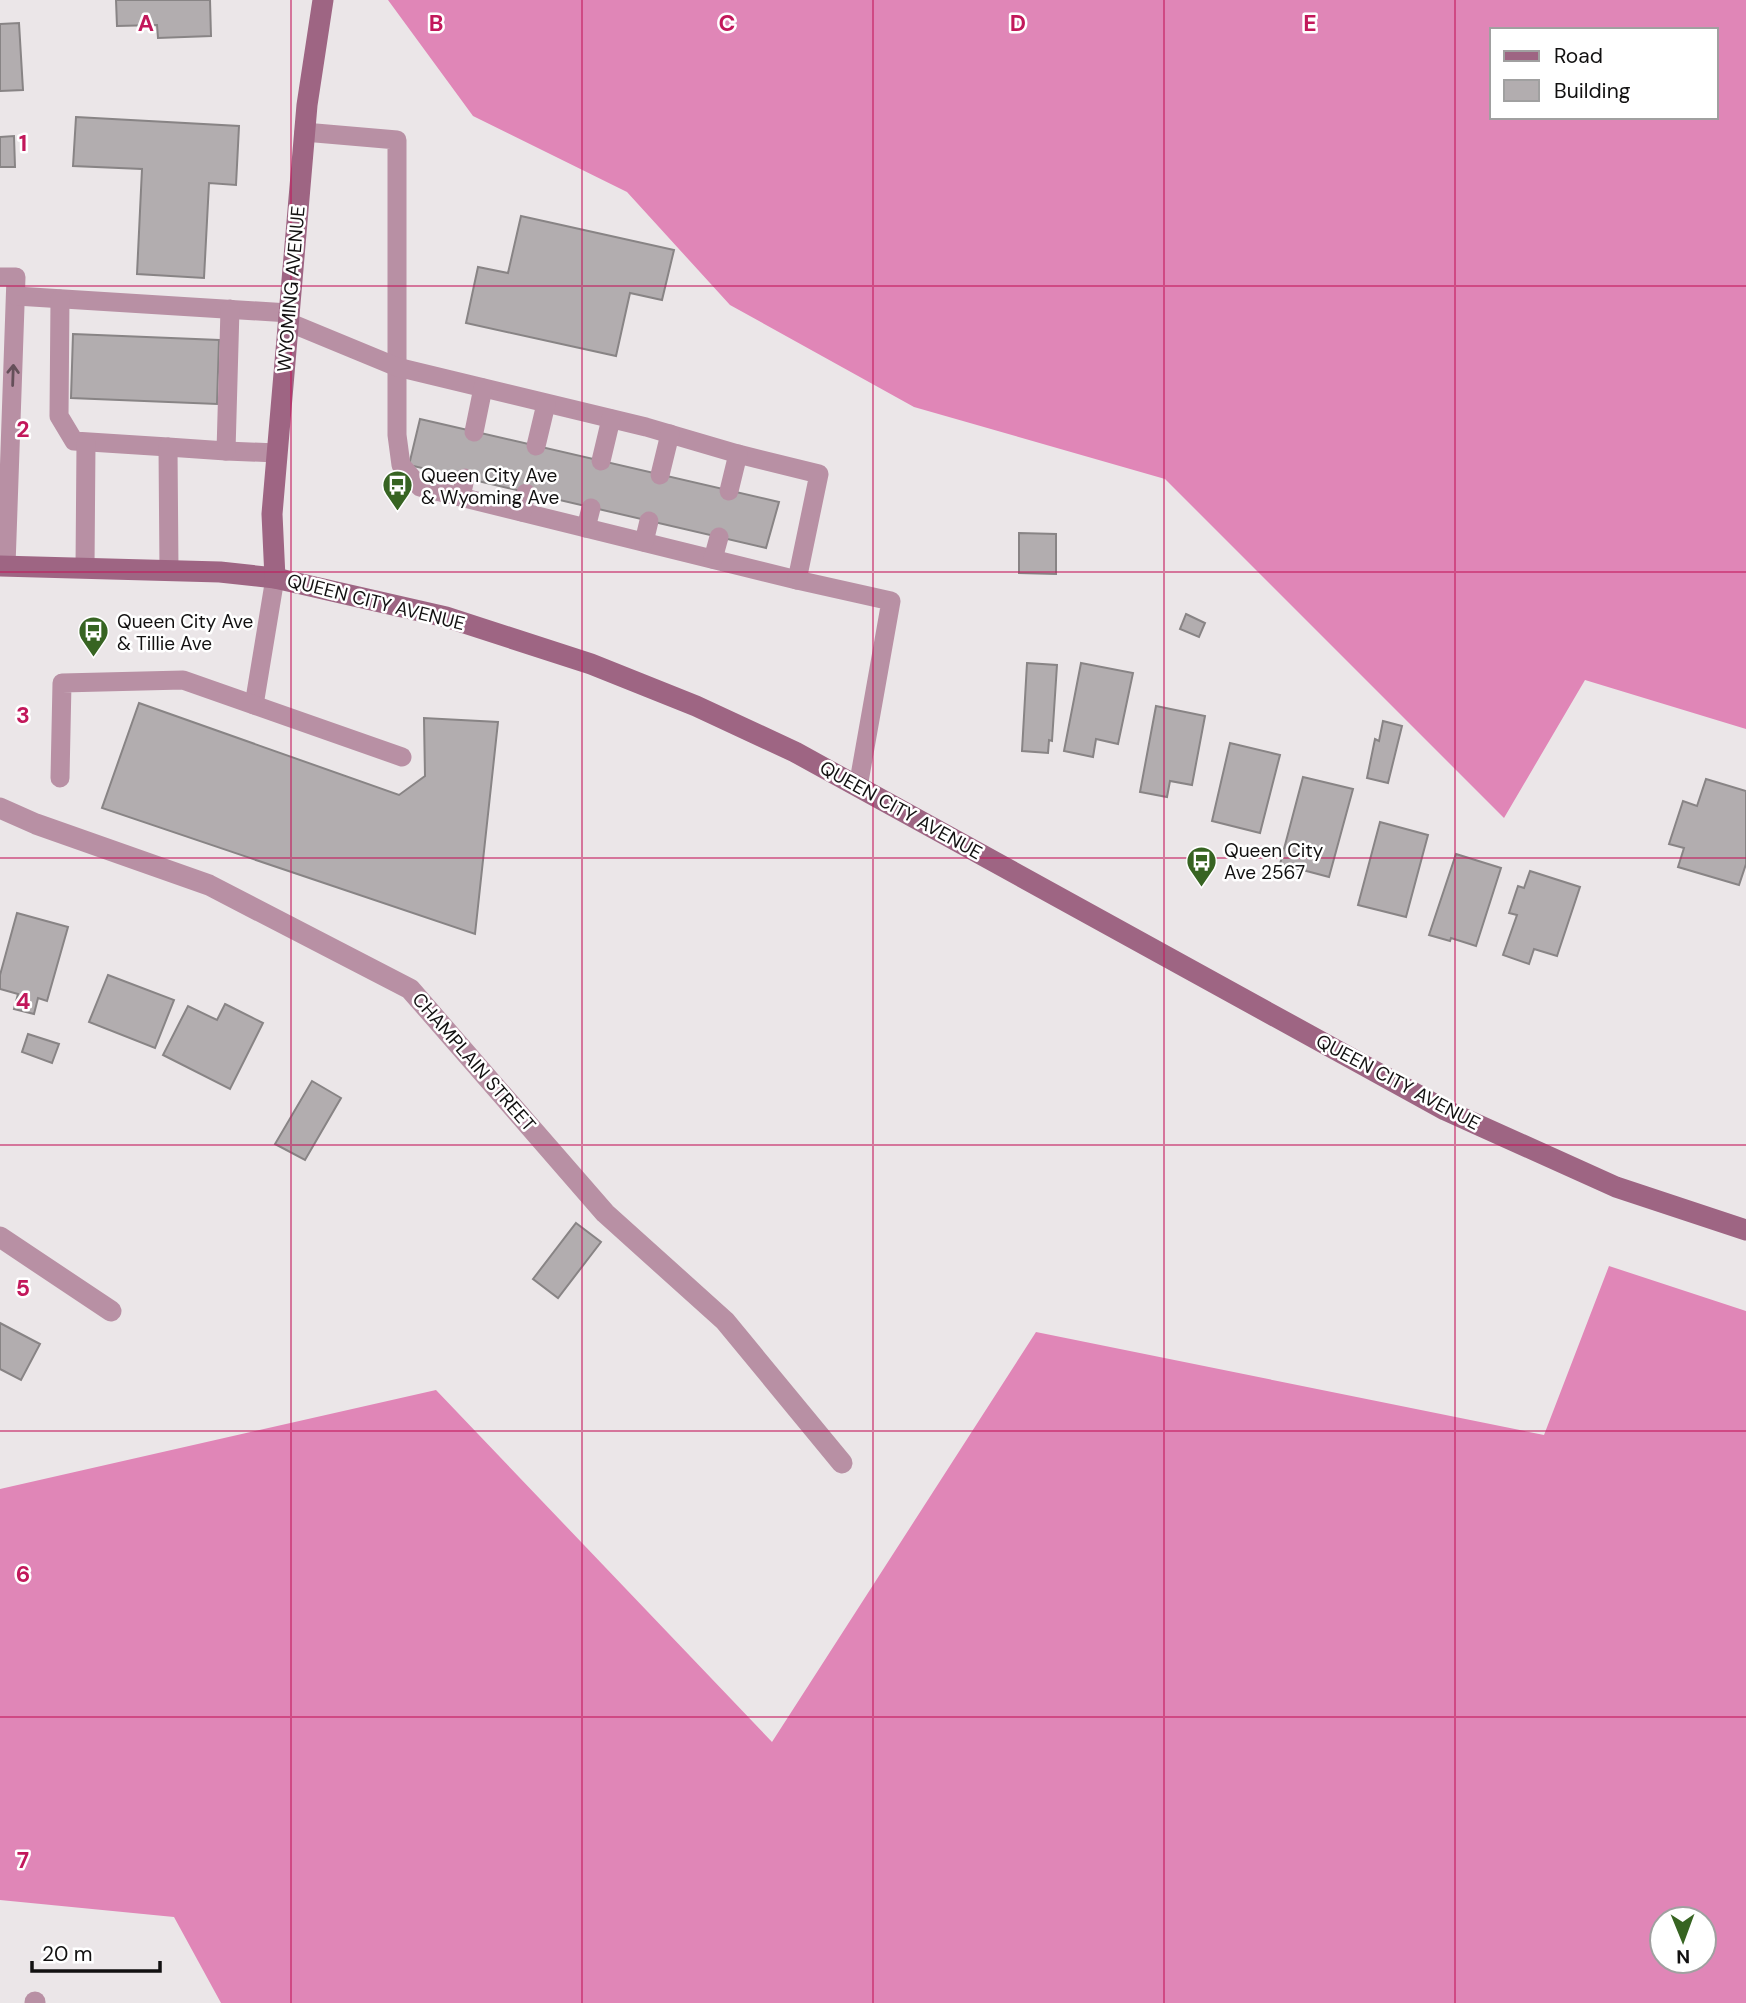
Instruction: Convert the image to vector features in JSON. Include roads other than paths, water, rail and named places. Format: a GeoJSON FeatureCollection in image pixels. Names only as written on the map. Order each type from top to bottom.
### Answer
{"type":"FeatureCollection","features":[{"type":"Feature","properties":{"kind":"main road","name":"WYOMING AVENUE"},"geometry":{"type":"LineString","coordinates":[[275,578],[272,514],[277,453],[304,132],[323,0]]}},
{"type":"Feature","properties":{"kind":"main road","name":"QUEEN CITY AVENUE"},"geometry":{"type":"LineString","coordinates":[[3,566],[220,572],[275,578],[446,617],[591,664],[696,706],[795,752],[1445,1110],[1616,1186],[1746,1230]]}},
{"type":"Feature","properties":{"kind":"street","name":"CHAMPLAIN STREET"},"geometry":{"type":"LineString","coordinates":[[0,808],[36,824],[209,885],[410,989],[606,1213],[725,1321],[842,1463]]}},
{"type":"Feature","properties":{"kind":"street"},"geometry":{"type":"LineString","coordinates":[[0,1237],[111,1311]]}},
{"type":"Feature","properties":{"kind":"lane"},"geometry":{"type":"LineString","coordinates":[[304,132],[397,140],[397,435],[401,465],[420,487],[463,487],[524,502],[586,528],[891,601],[858,787]]}},
{"type":"Feature","properties":{"kind":"lane"},"geometry":{"type":"LineString","coordinates":[[0,277],[16,277],[3,566]]}},
{"type":"Feature","properties":{"kind":"lane"},"geometry":{"type":"LineString","coordinates":[[16,296],[230,309],[289,317],[397,367],[611,419],[819,474],[797,580]]}},
{"type":"Feature","properties":{"kind":"lane"},"geometry":{"type":"LineString","coordinates":[[60,299],[59,416],[74,441],[277,453]]}},
{"type":"Feature","properties":{"kind":"lane"},"geometry":{"type":"LineString","coordinates":[[226,451],[230,309]]}},
{"type":"Feature","properties":{"kind":"lane"},"geometry":{"type":"LineString","coordinates":[[474,432],[484,388]]}},
{"type":"Feature","properties":{"kind":"lane"},"geometry":{"type":"LineString","coordinates":[[536,446],[546,404]]}},
{"type":"Feature","properties":{"kind":"lane"},"geometry":{"type":"LineString","coordinates":[[601,461],[611,419]]}},
{"type":"Feature","properties":{"kind":"lane"},"geometry":{"type":"LineString","coordinates":[[660,475],[670,435]]}},
{"type":"Feature","properties":{"kind":"lane"},"geometry":{"type":"LineString","coordinates":[[85,568],[86,443]]}},
{"type":"Feature","properties":{"kind":"lane"},"geometry":{"type":"LineString","coordinates":[[168,447],[169,570]]}},
{"type":"Feature","properties":{"kind":"lane"},"geometry":{"type":"LineString","coordinates":[[729,491],[738,454]]}},
{"type":"Feature","properties":{"kind":"lane"},"geometry":{"type":"LineString","coordinates":[[586,528],[591,508]]}},
{"type":"Feature","properties":{"kind":"lane"},"geometry":{"type":"LineString","coordinates":[[644,542],[649,521]]}},
{"type":"Feature","properties":{"kind":"lane"},"geometry":{"type":"LineString","coordinates":[[713,559],[719,537]]}},
{"type":"Feature","properties":{"kind":"lane"},"geometry":{"type":"LineString","coordinates":[[254,705],[275,578]]}},
{"type":"Feature","properties":{"kind":"lane"},"geometry":{"type":"LineString","coordinates":[[60,778],[62,683],[183,680],[402,757]]}},
{"type":"Feature","properties":{"kind":"place","name":"Queen City Ave & Wyoming Ave"},"geometry":{"type":"Point","coordinates":[398,513]}},
{"type":"Feature","properties":{"kind":"place","name":"Queen City Ave & Tillie Ave"},"geometry":{"type":"Point","coordinates":[94,659]}},
{"type":"Feature","properties":{"kind":"place","name":"Queen City Ave 2567"},"geometry":{"type":"Point","coordinates":[1201,888]}}]}
